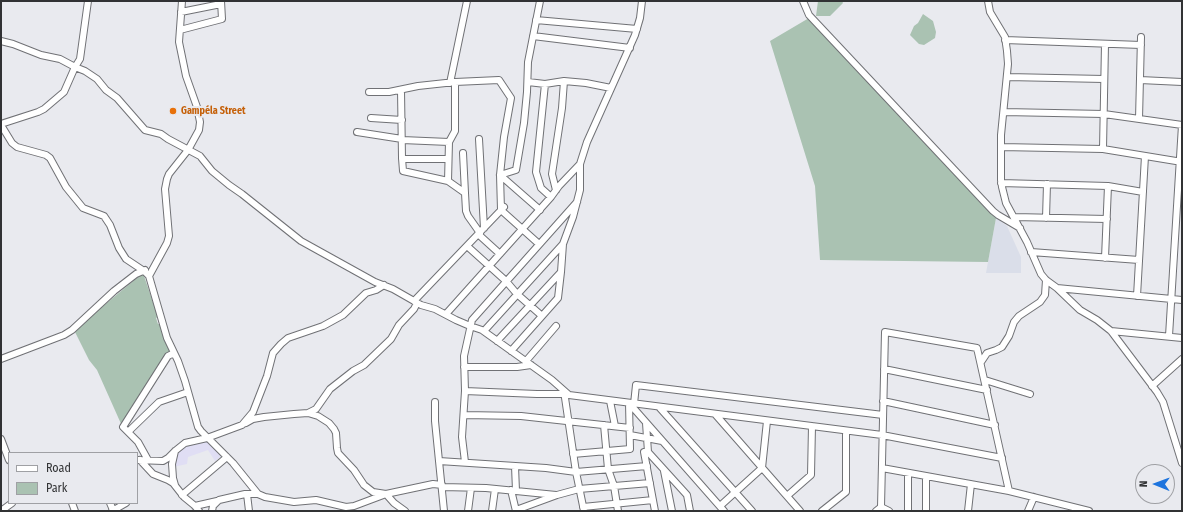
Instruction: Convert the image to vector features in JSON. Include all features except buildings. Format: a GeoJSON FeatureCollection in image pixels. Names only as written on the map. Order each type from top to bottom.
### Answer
{"type":"FeatureCollection","features":[{"type":"Feature","properties":{"kind":"street"},"geometry":{"type":"LineString","coordinates":[[88,1],[80,59],[64,92],[44,109],[1,124],[12,143],[17,147],[50,158],[63,182],[83,208],[104,216],[110,225],[119,248],[126,260],[144,271],[149,276],[167,338],[178,361],[198,427],[207,438],[243,473],[258,494]]}},
{"type":"Feature","properties":{"kind":"street"},"geometry":{"type":"LineString","coordinates":[[149,276],[167,244],[169,236],[165,189],[167,179],[169,174],[188,150],[199,130],[200,122],[197,107],[186,76],[179,42],[182,1]]}},
{"type":"Feature","properties":{"kind":"street"},"geometry":{"type":"LineString","coordinates":[[448,181],[449,142],[455,131],[452,83],[467,1]]}},
{"type":"Feature","properties":{"kind":"street"},"geometry":{"type":"LineString","coordinates":[[500,175],[516,170],[524,123],[528,82],[528,62],[540,1]]}},
{"type":"Feature","properties":{"kind":"street"},"geometry":{"type":"LineString","coordinates":[[511,351],[558,298],[563,244],[573,217],[580,190],[580,164],[587,142],[630,48],[640,18],[642,1]]}},
{"type":"Feature","properties":{"kind":"street"},"geometry":{"type":"LineString","coordinates":[[803,1],[809,15],[993,211],[1020,228]]}},
{"type":"Feature","properties":{"kind":"street"},"geometry":{"type":"LineString","coordinates":[[988,1],[990,12],[1002,30],[1005,40],[1008,64],[1001,147],[1001,183],[1006,203],[1020,228],[1041,274],[1080,310],[1097,320],[1111,331],[1163,402],[1182,463]]}},
{"type":"Feature","properties":{"kind":"street"},"geometry":{"type":"LineString","coordinates":[[180,30],[222,19],[221,3],[181,12]]}},
{"type":"Feature","properties":{"kind":"street"},"geometry":{"type":"LineString","coordinates":[[536,20],[637,29]]}},
{"type":"Feature","properties":{"kind":"street"},"geometry":{"type":"LineString","coordinates":[[533,36],[630,48]]}},
{"type":"Feature","properties":{"kind":"street"},"geometry":{"type":"LineString","coordinates":[[1139,119],[1141,37]]}},
{"type":"Feature","properties":{"kind":"street"},"geometry":{"type":"LineString","coordinates":[[1005,40],[1141,45]]}},
{"type":"Feature","properties":{"kind":"street"},"geometry":{"type":"LineString","coordinates":[[1,41],[60,59],[85,71],[97,79],[106,90],[124,105],[145,130],[161,134],[200,156],[212,171],[301,241],[421,306],[436,309],[470,326],[484,331],[552,380],[569,395],[882,435],[1002,458]]}},
{"type":"Feature","properties":{"kind":"street"},"geometry":{"type":"LineString","coordinates":[[1103,149],[1105,44]]}},
{"type":"Feature","properties":{"kind":"street"},"geometry":{"type":"LineString","coordinates":[[1007,77],[1104,79]]}},
{"type":"Feature","properties":{"kind":"street"},"geometry":{"type":"LineString","coordinates":[[368,92],[389,92],[418,86],[499,80],[511,98],[504,137],[500,175],[503,208],[539,244]]}},
{"type":"Feature","properties":{"kind":"street"},"geometry":{"type":"LineString","coordinates":[[1140,80],[1182,82]]}},
{"type":"Feature","properties":{"kind":"street"},"geometry":{"type":"LineString","coordinates":[[528,82],[544,84],[564,81],[586,82],[611,88]]}},
{"type":"Feature","properties":{"kind":"street"},"geometry":{"type":"LineString","coordinates":[[556,190],[552,174],[562,108],[564,81]]}},
{"type":"Feature","properties":{"kind":"street"},"geometry":{"type":"LineString","coordinates":[[544,84],[536,172],[541,188],[551,197]]}},
{"type":"Feature","properties":{"kind":"street"},"geometry":{"type":"LineString","coordinates":[[401,90],[403,170],[448,181],[465,193]]}},
{"type":"Feature","properties":{"kind":"street"},"geometry":{"type":"LineString","coordinates":[[1004,112],[1104,114],[1182,125],[1181,161],[1169,336]]}},
{"type":"Feature","properties":{"kind":"street"},"geometry":{"type":"LineString","coordinates":[[371,118],[402,120]]}},
{"type":"Feature","properties":{"kind":"street"},"geometry":{"type":"LineString","coordinates":[[357,132],[402,140],[449,142]]}},
{"type":"Feature","properties":{"kind":"street"},"geometry":{"type":"LineString","coordinates":[[480,139],[481,231]]}},
{"type":"Feature","properties":{"kind":"street"},"geometry":{"type":"LineString","coordinates":[[1001,147],[1103,149],[1181,161]]}},
{"type":"Feature","properties":{"kind":"street"},"geometry":{"type":"LineString","coordinates":[[463,153],[466,211],[468,216],[500,254]]}},
{"type":"Feature","properties":{"kind":"street"},"geometry":{"type":"LineString","coordinates":[[1137,296],[1145,156]]}},
{"type":"Feature","properties":{"kind":"street"},"geometry":{"type":"LineString","coordinates":[[402,159],[448,159]]}},
{"type":"Feature","properties":{"kind":"street"},"geometry":{"type":"LineString","coordinates":[[446,314],[580,164]]}},
{"type":"Feature","properties":{"kind":"street"},"geometry":{"type":"LineString","coordinates":[[500,175],[540,210]]}},
{"type":"Feature","properties":{"kind":"street"},"geometry":{"type":"LineString","coordinates":[[1001,183],[1108,186],[1143,192]]}},
{"type":"Feature","properties":{"kind":"street"},"geometry":{"type":"LineString","coordinates":[[1046,218],[1047,184]]}},
{"type":"Feature","properties":{"kind":"street"},"geometry":{"type":"LineString","coordinates":[[1105,258],[1108,186]]}},
{"type":"Feature","properties":{"kind":"street"},"geometry":{"type":"LineString","coordinates":[[465,462],[462,437],[466,391],[464,356],[472,320],[577,202]]}},
{"type":"Feature","properties":{"kind":"street"},"geometry":{"type":"LineString","coordinates":[[138,460],[163,461],[185,443],[207,438],[242,425],[253,419],[308,413],[316,409],[330,389],[353,371],[364,366],[391,339],[399,325],[414,309],[416,302],[503,208]]}},
{"type":"Feature","properties":{"kind":"street"},"geometry":{"type":"LineString","coordinates":[[1014,217],[1107,219]]}},
{"type":"Feature","properties":{"kind":"street"},"geometry":{"type":"LineString","coordinates":[[484,331],[563,244]]}},
{"type":"Feature","properties":{"kind":"street"},"geometry":{"type":"LineString","coordinates":[[467,246],[542,316]]}},
{"type":"Feature","properties":{"kind":"street"},"geometry":{"type":"LineString","coordinates":[[1031,252],[1139,260]]}},
{"type":"Feature","properties":{"kind":"street"},"geometry":{"type":"LineString","coordinates":[[1,360],[64,335],[72,330],[114,291],[136,274],[154,266]]}},
{"type":"Feature","properties":{"kind":"street"},"geometry":{"type":"LineString","coordinates":[[497,341],[561,272]]}},
{"type":"Feature","properties":{"kind":"street"},"geometry":{"type":"LineString","coordinates":[[980,362],[987,353],[1002,347],[1009,336],[1014,322],[1019,316],[1040,302],[1045,295],[1046,280]]}},
{"type":"Feature","properties":{"kind":"street"},"geometry":{"type":"LineString","coordinates":[[242,425],[253,412],[267,376],[273,354],[281,344],[288,338],[323,326],[343,315],[366,293],[376,290],[384,285]]}},
{"type":"Feature","properties":{"kind":"street"},"geometry":{"type":"LineString","coordinates":[[1057,288],[1182,300]]}},
{"type":"Feature","properties":{"kind":"street"},"geometry":{"type":"LineString","coordinates":[[464,367],[517,367],[528,363],[556,326]]}},
{"type":"Feature","properties":{"kind":"street"},"geometry":{"type":"LineString","coordinates":[[1111,331],[1182,338]]}},
{"type":"Feature","properties":{"kind":"street"},"geometry":{"type":"LineString","coordinates":[[889,511],[879,509],[882,468],[885,332],[977,348],[1009,491]]}},
{"type":"Feature","properties":{"kind":"street"},"geometry":{"type":"LineString","coordinates":[[148,460],[138,442],[123,427],[168,356],[174,353]]}},
{"type":"Feature","properties":{"kind":"street"},"geometry":{"type":"LineString","coordinates":[[1152,386],[1182,360]]}},
{"type":"Feature","properties":{"kind":"street"},"geometry":{"type":"LineString","coordinates":[[884,370],[987,390]]}},
{"type":"Feature","properties":{"kind":"street"},"geometry":{"type":"LineString","coordinates":[[985,380],[1030,394]]}},
{"type":"Feature","properties":{"kind":"street"},"geometry":{"type":"LineString","coordinates":[[573,454],[630,449],[631,404],[636,385],[883,415]]}},
{"type":"Feature","properties":{"kind":"street"},"geometry":{"type":"LineString","coordinates":[[466,391],[536,394],[564,392]]}},
{"type":"Feature","properties":{"kind":"street"},"geometry":{"type":"LineString","coordinates":[[128,432],[159,402],[188,392]]}},
{"type":"Feature","properties":{"kind":"street"},"geometry":{"type":"LineString","coordinates":[[564,392],[576,472],[584,510],[616,504],[653,500]]}},
{"type":"Feature","properties":{"kind":"street"},"geometry":{"type":"LineString","coordinates":[[610,401],[615,426]]}},
{"type":"Feature","properties":{"kind":"street"},"geometry":{"type":"LineString","coordinates":[[883,401],[995,425]]}},
{"type":"Feature","properties":{"kind":"street"},"geometry":{"type":"LineString","coordinates":[[436,402],[435,421],[444,511]]}},
{"type":"Feature","properties":{"kind":"street"},"geometry":{"type":"LineString","coordinates":[[631,404],[721,509],[735,492],[762,468],[767,421]]}},
{"type":"Feature","properties":{"kind":"street"},"geometry":{"type":"LineString","coordinates":[[659,407],[752,511]]}},
{"type":"Feature","properties":{"kind":"street"},"geometry":{"type":"LineString","coordinates":[[308,413],[318,416],[329,423],[334,429],[336,433],[336,448],[338,453],[354,470],[364,484],[373,492],[386,494],[394,503],[406,511]]}},
{"type":"Feature","properties":{"kind":"street"},"geometry":{"type":"LineString","coordinates":[[715,414],[800,511]]}},
{"type":"Feature","properties":{"kind":"street"},"geometry":{"type":"LineString","coordinates":[[464,415],[521,416],[630,428]]}},
{"type":"Feature","properties":{"kind":"street"},"geometry":{"type":"LineString","coordinates":[[646,423],[648,452],[687,495],[690,511]]}},
{"type":"Feature","properties":{"kind":"street"},"geometry":{"type":"LineString","coordinates":[[604,425],[608,469],[614,486],[618,511]]}},
{"type":"Feature","properties":{"kind":"street"},"geometry":{"type":"LineString","coordinates":[[786,496],[811,475],[812,426]]}},
{"type":"Feature","properties":{"kind":"street"},"geometry":{"type":"LineString","coordinates":[[822,511],[846,492],[846,430]]}},
{"type":"Feature","properties":{"kind":"street"},"geometry":{"type":"LineString","coordinates":[[630,435],[662,441]]}},
{"type":"Feature","properties":{"kind":"street"},"geometry":{"type":"LineString","coordinates":[[1,439],[8,457]]}},
{"type":"Feature","properties":{"kind":"street"},"geometry":{"type":"LineString","coordinates":[[175,451],[172,464],[173,478],[176,486],[182,495],[197,508],[219,500],[247,494],[258,494],[294,502],[316,500],[346,507],[354,506],[386,494],[433,484],[557,495]]}},
{"type":"Feature","properties":{"kind":"street"},"geometry":{"type":"LineString","coordinates":[[648,452],[644,452],[655,511]]}},
{"type":"Feature","properties":{"kind":"street"},"geometry":{"type":"LineString","coordinates":[[182,495],[227,457]]}},
{"type":"Feature","properties":{"kind":"street"},"geometry":{"type":"LineString","coordinates":[[138,460],[152,474],[168,480],[176,486]]}},
{"type":"Feature","properties":{"kind":"street"},"geometry":{"type":"LineString","coordinates":[[439,461],[546,468],[576,472],[647,466]]}},
{"type":"Feature","properties":{"kind":"street"},"geometry":{"type":"LineString","coordinates":[[515,466],[514,491],[516,511],[557,495],[579,489],[650,482]]}},
{"type":"Feature","properties":{"kind":"street"},"geometry":{"type":"LineString","coordinates":[[882,468],[1009,491],[1034,497],[1070,509],[1089,511]]}},
{"type":"Feature","properties":{"kind":"street"},"geometry":{"type":"LineString","coordinates":[[664,470],[672,511]]}},
{"type":"Feature","properties":{"kind":"street"},"geometry":{"type":"LineString","coordinates":[[908,472],[908,511]]}},
{"type":"Feature","properties":{"kind":"street"},"geometry":{"type":"LineString","coordinates":[[926,476],[926,511]]}},
{"type":"Feature","properties":{"kind":"street"},"geometry":{"type":"LineString","coordinates":[[968,511],[971,484]]}},
{"type":"Feature","properties":{"kind":"street"},"geometry":{"type":"LineString","coordinates":[[468,511],[471,488]]}},
{"type":"Feature","properties":{"kind":"street"},"geometry":{"type":"LineString","coordinates":[[492,511],[495,489]]}},
{"type":"Feature","properties":{"kind":"street"},"geometry":{"type":"LineString","coordinates":[[247,494],[249,511]]}},
{"type":"Feature","properties":{"kind":"street"},"geometry":{"type":"LineString","coordinates":[[1028,511],[1034,497]]}},
{"type":"Feature","properties":{"kind":"street"},"geometry":{"type":"LineString","coordinates":[[212,511],[213,506],[219,500]]}},
{"type":"Feature","properties":{"kind":"street"},"geometry":{"type":"LineString","coordinates":[[113,511],[124,504]]}},
{"type":"Feature","properties":{"kind":"shaded area"},"geometry":{"type":"Polygon","coordinates":[[[996,218],[1007,226],[1021,257],[1021,273],[986,273],[996,218]]]}},
{"type":"Feature","properties":{"kind":"shaded area"},"geometry":{"type":"Polygon","coordinates":[[[207,438],[224,454],[215,461],[208,450],[188,457],[187,464],[173,467],[175,451],[185,443],[207,438]]]}},
{"type":"Feature","properties":{"kind":"green space"},"geometry":{"type":"Polygon","coordinates":[[[818,1],[842,1],[843,3],[830,16],[816,16],[818,1]]]}},
{"type":"Feature","properties":{"kind":"green space"},"geometry":{"type":"Polygon","coordinates":[[[923,14],[933,21],[936,32],[935,38],[924,45],[919,44],[910,35],[914,26],[918,23],[923,14]]]}},
{"type":"Feature","properties":{"kind":"green space"},"geometry":{"type":"Polygon","coordinates":[[[809,18],[996,218],[988,262],[820,260],[815,186],[770,41],[809,18]]]}},
{"type":"Feature","properties":{"kind":"green space"},"geometry":{"type":"Polygon","coordinates":[[[143,273],[158,317],[156,318],[158,324],[160,324],[170,352],[122,426],[97,370],[89,360],[74,330],[143,273]]]}},
{"type":"Feature","properties":{"kind":"place","name":"Gampéla Street"},"geometry":{"type":"Point","coordinates":[173,111]}}]}
